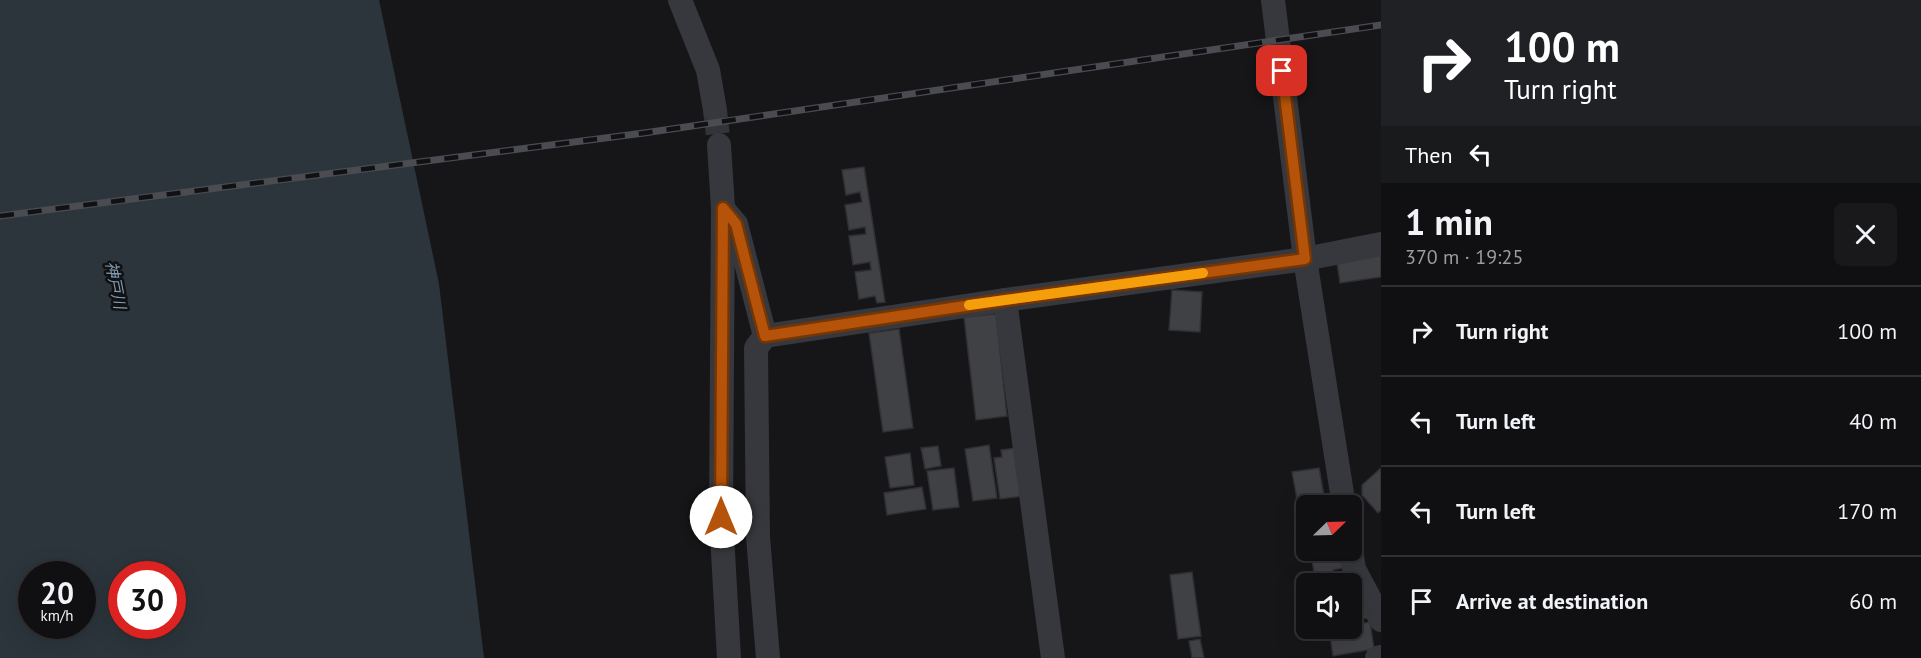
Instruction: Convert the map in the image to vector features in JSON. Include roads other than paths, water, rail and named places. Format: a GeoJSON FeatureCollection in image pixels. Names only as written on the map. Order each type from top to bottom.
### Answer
{"type":"FeatureCollection","features":[{"type":"Feature","properties":{"kind":"street"},"geometry":{"type":"LineString","coordinates":[[680,0],[708,70],[715,110]]}},
{"type":"Feature","properties":{"kind":"street"},"geometry":{"type":"LineString","coordinates":[[1273,0],[1305,259],[1342,495]]}},
{"type":"Feature","properties":{"kind":"street"},"geometry":{"type":"LineString","coordinates":[[718,145],[723,208],[721,517],[729,658]]}},
{"type":"Feature","properties":{"kind":"street"},"geometry":{"type":"LineString","coordinates":[[723,208],[736,224],[765,336]]}},
{"type":"Feature","properties":{"kind":"street"},"geometry":{"type":"LineString","coordinates":[[768,658],[758,525],[756,348],[765,336],[1305,259],[1381,244]]}},
{"type":"Feature","properties":{"kind":"street"},"geometry":{"type":"LineString","coordinates":[[1005,300],[1053,658]]}},
{"type":"Feature","properties":{"kind":"street"},"geometry":{"type":"LineString","coordinates":[[1353,561],[1354,569],[1381,620]]}},
{"type":"Feature","properties":{"kind":"water","name":"神戸川"},"geometry":{"type":"Polygon","coordinates":[[[0,0],[379,0],[439,284],[484,658],[0,658],[0,0]]]}},
{"type":"Feature","properties":{"kind":"tunnel"},"geometry":{"type":"LineString","coordinates":[[715,110],[719,145]]}},
{"type":"Feature","properties":{"kind":"railway"},"geometry":{"type":"LineString","coordinates":[[0,216],[644,133],[1381,25]]}}]}
